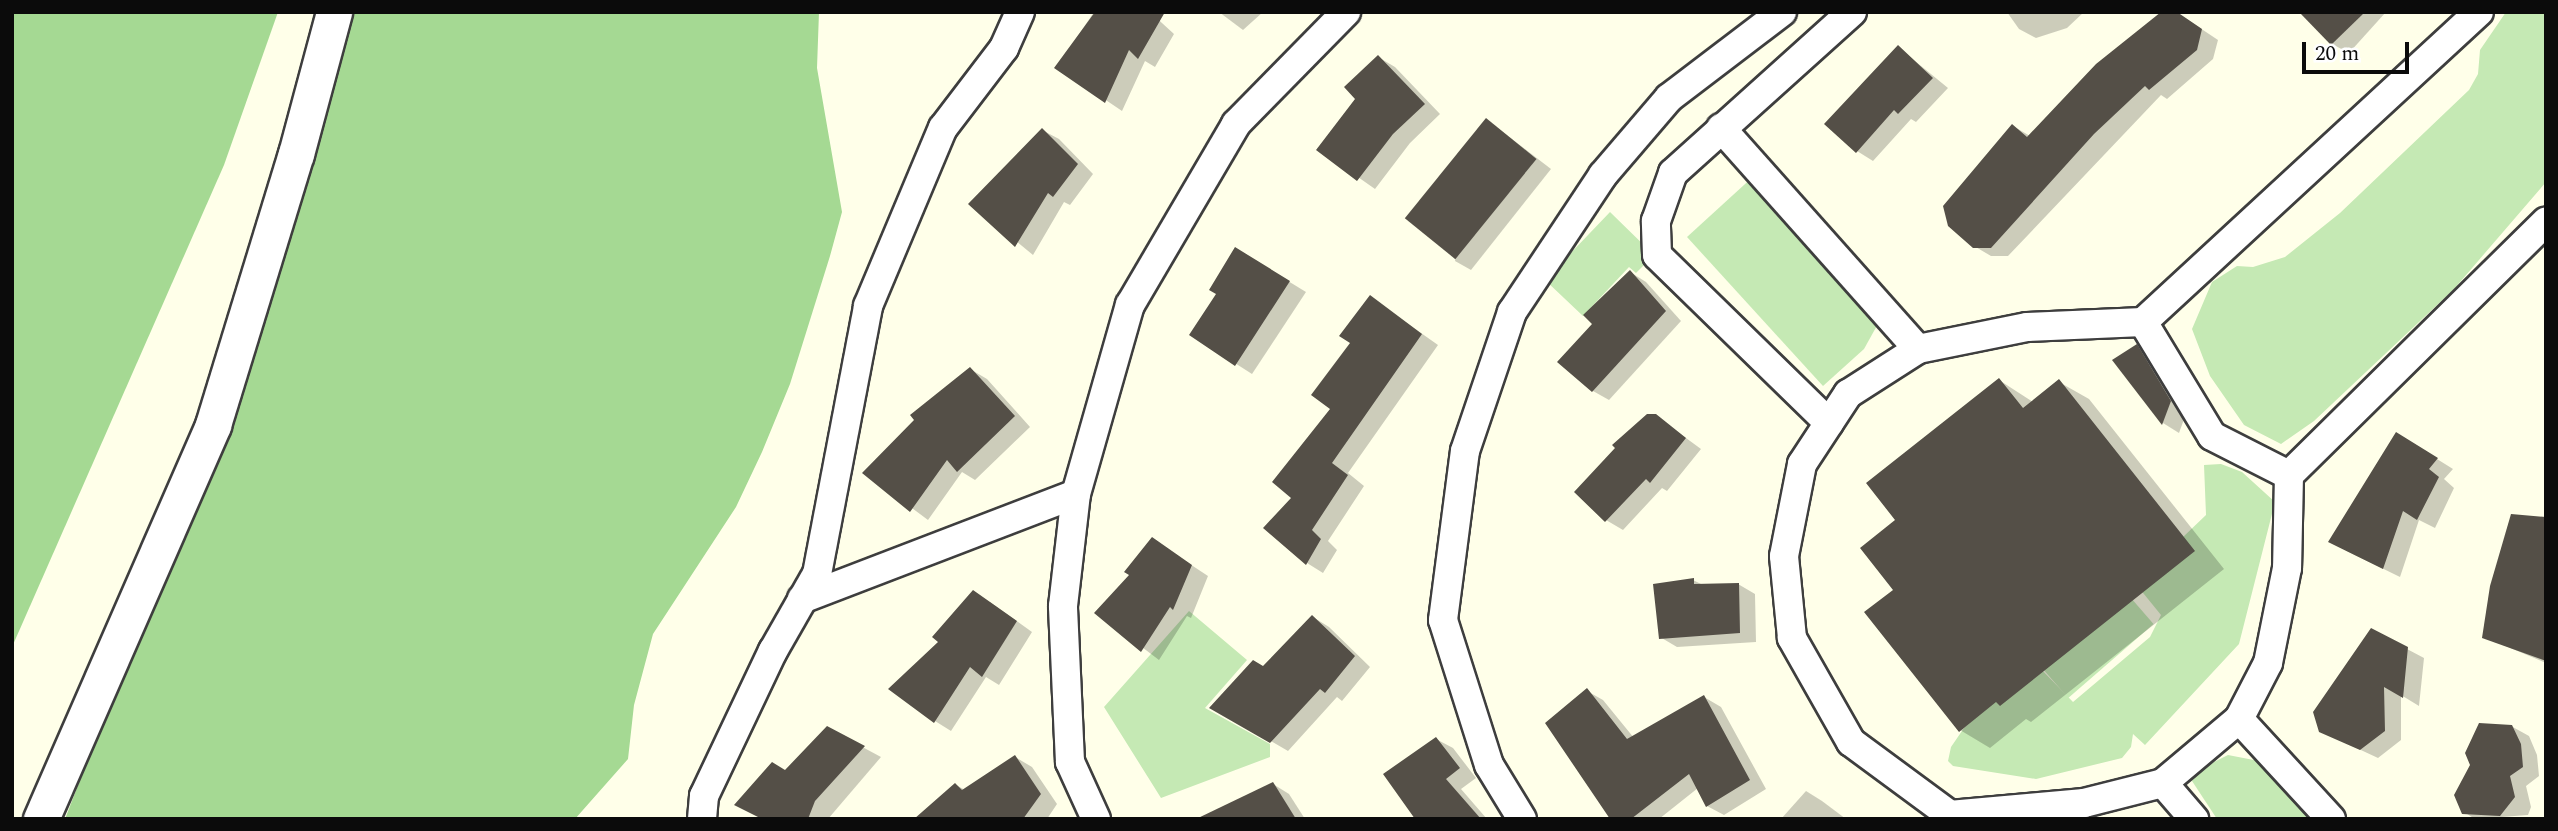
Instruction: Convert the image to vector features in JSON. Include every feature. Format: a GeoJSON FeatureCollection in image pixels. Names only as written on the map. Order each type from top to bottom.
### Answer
{"type":"FeatureCollection","features":[{"type":"Feature","properties":{"kind":"street"},"geometry":{"type":"LineString","coordinates":[[41,819],[213,425],[296,154],[334,12]]}},
{"type":"Feature","properties":{"kind":"street"},"geometry":{"type":"LineString","coordinates":[[702,819],[704,796],[817,574],[867,306],[943,128],[1004,48],[1020,12]]}},
{"type":"Feature","properties":{"kind":"street"},"geometry":{"type":"LineString","coordinates":[[1096,819],[1070,762],[1063,606],[1076,494],[1130,305],[1236,124],[1346,12]]}},
{"type":"Feature","properties":{"kind":"street"},"geometry":{"type":"LineString","coordinates":[[1522,819],[1489,765],[1443,620],[1465,451],[1512,312],[1603,175],[1669,98],[1782,12]]}},
{"type":"Feature","properties":{"kind":"street"},"geometry":{"type":"LineString","coordinates":[[1829,423],[1657,254],[1656,221],[1673,173],[1852,12]]}},
{"type":"Feature","properties":{"kind":"street"},"geometry":{"type":"LineString","coordinates":[[2479,12],[2143,322],[2027,327],[1918,349],[1848,394],[1802,464],[1784,556],[1791,638],[1851,742],[1949,817],[2084,803],[2163,783],[2239,719],[2268,663],[2287,568],[2289,475],[2546,222]]}},
{"type":"Feature","properties":{"kind":"street"},"geometry":{"type":"LineString","coordinates":[[1721,128],[1918,349]]}},
{"type":"Feature","properties":{"kind":"street"},"geometry":{"type":"LineString","coordinates":[[2143,322],[2212,436],[2289,475]]}},
{"type":"Feature","properties":{"kind":"street"},"geometry":{"type":"LineString","coordinates":[[802,599],[1076,494]]}},
{"type":"Feature","properties":{"kind":"street"},"geometry":{"type":"LineString","coordinates":[[2239,719],[2331,819]]}},
{"type":"Feature","properties":{"kind":"street"},"geometry":{"type":"LineString","coordinates":[[2163,783],[2194,819]]}},
{"type":"Feature","properties":{"kind":"green space"},"geometry":{"type":"Polygon","coordinates":[[[12,12],[278,12],[224,165],[12,647],[12,12]]]}},
{"type":"Feature","properties":{"kind":"green space"},"geometry":{"type":"Polygon","coordinates":[[[319,12],[819,12],[817,68],[842,212],[830,256],[790,384],[762,452],[736,507],[653,634],[634,705],[628,759],[575,819],[65,819],[111,700],[319,12]]]}},
{"type":"Feature","properties":{"kind":"green space"},"geometry":{"type":"Polygon","coordinates":[[[2506,12],[2546,12],[2546,182],[2454,289],[2314,421],[2281,444],[2244,425],[2210,376],[2192,329],[2212,282],[2237,266],[2253,267],[2285,257],[2340,213],[2469,90],[2478,74],[2480,50],[2506,12]]]}},
{"type":"Feature","properties":{"kind":"green space"},"geometry":{"type":"Polygon","coordinates":[[[1756,174],[1879,322],[1864,349],[1823,386],[1687,237],[1756,174]]]}},
{"type":"Feature","properties":{"kind":"green space"},"geometry":{"type":"Polygon","coordinates":[[[1610,212],[1654,255],[1636,273],[1629,267],[1583,316],[1545,280],[1610,212]]]}},
{"type":"Feature","properties":{"kind":"green space"},"geometry":{"type":"Polygon","coordinates":[[[2221,464],[2242,472],[2275,502],[2239,644],[2145,745],[2133,734],[2131,747],[2122,758],[2036,779],[1953,766],[1948,761],[1951,747],[1964,728],[2037,665],[2073,702],[2150,637],[2161,615],[2135,583],[2206,515],[2204,465],[2221,464]]]}},
{"type":"Feature","properties":{"kind":"green space"},"geometry":{"type":"Polygon","coordinates":[[[2124,590],[2154,624],[2068,698],[2039,664],[2124,590]]]}},
{"type":"Feature","properties":{"kind":"green space"},"geometry":{"type":"Polygon","coordinates":[[[1189,611],[1247,660],[1205,708],[1270,744],[1270,757],[1161,798],[1104,707],[1189,611]]]}},
{"type":"Feature","properties":{"kind":"green space"},"geometry":{"type":"Polygon","coordinates":[[[2228,755],[2264,762],[2313,819],[2217,819],[2192,781],[2196,771],[2228,755]]]}},
{"type":"Feature","properties":{"kind":"building"},"geometry":{"type":"Polygon","coordinates":[[[1095,12],[1165,12],[1138,59],[1129,50],[1105,103],[1054,68],[1095,12]]]}},
{"type":"Feature","properties":{"kind":"building"},"geometry":{"type":"Polygon","coordinates":[[[2161,12],[2177,12],[2202,29],[2197,50],[2149,90],[2145,86],[2094,134],[1991,248],[1973,248],[1948,226],[1943,206],[2012,124],[2027,137],[2096,64],[2161,12]]]}},
{"type":"Feature","properties":{"kind":"building"},"geometry":{"type":"Polygon","coordinates":[[[2299,12],[2365,12],[2331,45],[2299,12]]]}},
{"type":"Feature","properties":{"kind":"building"},"geometry":{"type":"Polygon","coordinates":[[[1898,45],[1933,78],[1898,114],[1894,110],[1856,153],[1824,124],[1898,45]]]}},
{"type":"Feature","properties":{"kind":"building"},"geometry":{"type":"Polygon","coordinates":[[[1378,55],[1425,104],[1393,134],[1357,181],[1316,150],[1355,99],[1344,87],[1378,55]]]}},
{"type":"Feature","properties":{"kind":"building"},"geometry":{"type":"Polygon","coordinates":[[[1486,118],[1537,159],[1455,259],[1405,218],[1486,118]]]}},
{"type":"Feature","properties":{"kind":"building"},"geometry":{"type":"Polygon","coordinates":[[[1042,128],[1078,164],[1053,197],[1048,193],[1015,247],[968,204],[1042,128]]]}},
{"type":"Feature","properties":{"kind":"building"},"geometry":{"type":"Polygon","coordinates":[[[1235,247],[1290,281],[1235,366],[1189,335],[1216,294],[1209,290],[1235,247]]]}},
{"type":"Feature","properties":{"kind":"building"},"geometry":{"type":"Polygon","coordinates":[[[1630,270],[1666,311],[1592,392],[1557,362],[1592,324],[1583,315],[1630,270]]]}},
{"type":"Feature","properties":{"kind":"building"},"geometry":{"type":"Polygon","coordinates":[[[1370,295],[1422,334],[1332,463],[1348,475],[1312,530],[1321,539],[1306,565],[1263,528],[1291,498],[1272,482],[1330,409],[1311,395],[1350,343],[1339,336],[1370,295]]]}},
{"type":"Feature","properties":{"kind":"building"},"geometry":{"type":"Polygon","coordinates":[[[2137,344],[2171,401],[2162,425],[2112,360],[2137,344]]]}},
{"type":"Feature","properties":{"kind":"building"},"geometry":{"type":"Polygon","coordinates":[[[970,367],[1015,416],[957,472],[947,460],[910,512],[862,473],[914,420],[910,415],[970,367]]]}},
{"type":"Feature","properties":{"kind":"building"},"geometry":{"type":"Polygon","coordinates":[[[1999,378],[2023,408],[2059,379],[2195,551],[2000,706],[1996,702],[1959,732],[1864,612],[1893,590],[1860,548],[1895,520],[1866,483],[1999,378]]]}},
{"type":"Feature","properties":{"kind":"building"},"geometry":{"type":"Polygon","coordinates":[[[1647,414],[1656,414],[1686,438],[1650,483],[1646,479],[1605,522],[1574,492],[1615,448],[1612,445],[1647,414]]]}},
{"type":"Feature","properties":{"kind":"building"},"geometry":{"type":"Polygon","coordinates":[[[2396,432],[2438,458],[2429,469],[2439,477],[2417,520],[2403,511],[2383,569],[2328,542],[2396,432]]]}},
{"type":"Feature","properties":{"kind":"building"},"geometry":{"type":"Polygon","coordinates":[[[2511,514],[2546,517],[2546,661],[2482,638],[2490,586],[2511,514]]]}},
{"type":"Feature","properties":{"kind":"building"},"geometry":{"type":"Polygon","coordinates":[[[1152,537],[1192,565],[1173,610],[1170,607],[1141,652],[1094,613],[1129,575],[1124,572],[1152,537]]]}},
{"type":"Feature","properties":{"kind":"building"},"geometry":{"type":"Polygon","coordinates":[[[1694,578],[1694,584],[1739,583],[1740,633],[1659,639],[1653,584],[1694,578]]]}},
{"type":"Feature","properties":{"kind":"building"},"geometry":{"type":"Polygon","coordinates":[[[973,590],[1017,621],[982,677],[970,667],[934,723],[888,689],[938,642],[932,637],[973,590]]]}},
{"type":"Feature","properties":{"kind":"building"},"geometry":{"type":"Polygon","coordinates":[[[1312,615],[1355,656],[1325,693],[1320,689],[1270,743],[1209,708],[1253,660],[1263,666],[1312,615]]]}},
{"type":"Feature","properties":{"kind":"building"},"geometry":{"type":"Polygon","coordinates":[[[2371,628],[2408,647],[2403,698],[2384,687],[2385,731],[2360,750],[2319,732],[2313,712],[2371,628]]]}},
{"type":"Feature","properties":{"kind":"building"},"geometry":{"type":"Polygon","coordinates":[[[1587,688],[1627,739],[1704,695],[1750,780],[1706,807],[1689,774],[1631,819],[1610,819],[1545,723],[1587,688]]]}},
{"type":"Feature","properties":{"kind":"building"},"geometry":{"type":"Polygon","coordinates":[[[2479,723],[2512,725],[2521,744],[2523,767],[2510,776],[2515,797],[2500,816],[2462,814],[2454,795],[2470,765],[2465,753],[2479,723]]]}},
{"type":"Feature","properties":{"kind":"building"},"geometry":{"type":"Polygon","coordinates":[[[827,726],[865,746],[815,801],[808,819],[762,819],[734,805],[772,762],[785,770],[827,726]]]}},
{"type":"Feature","properties":{"kind":"building"},"geometry":{"type":"Polygon","coordinates":[[[1436,737],[1460,768],[1446,779],[1481,819],[1415,819],[1383,774],[1436,737]]]}},
{"type":"Feature","properties":{"kind":"building"},"geometry":{"type":"Polygon","coordinates":[[[1015,755],[1041,794],[1023,819],[914,819],[955,783],[962,790],[1015,755]]]}},
{"type":"Feature","properties":{"kind":"building"},"geometry":{"type":"Polygon","coordinates":[[[1273,782],[1296,819],[1196,819],[1273,782]]]}}]}
